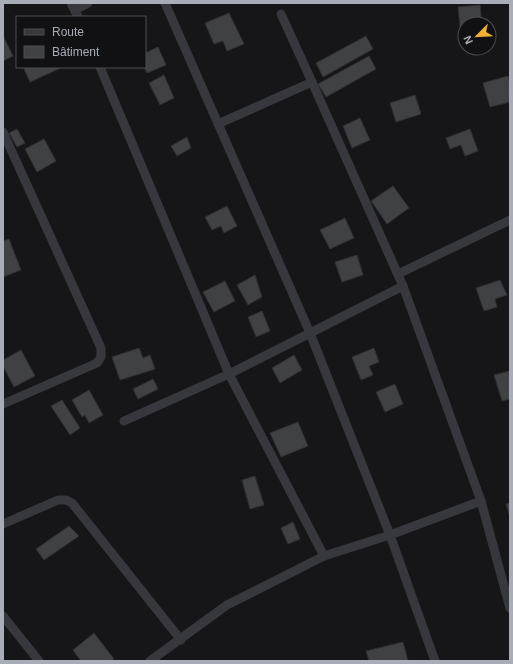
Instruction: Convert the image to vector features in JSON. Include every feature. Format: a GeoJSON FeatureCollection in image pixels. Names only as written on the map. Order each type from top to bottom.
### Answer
{"type":"FeatureCollection","features":[{"type":"Feature","properties":{"kind":"street"},"geometry":{"type":"LineString","coordinates":[[75,10],[88,3]]}},
{"type":"Feature","properties":{"kind":"street"},"geometry":{"type":"LineString","coordinates":[[165,3],[310,333],[390,535],[435,661]]}},
{"type":"Feature","properties":{"kind":"street"},"geometry":{"type":"LineString","coordinates":[[281,14],[403,286],[481,501],[510,608]]}},
{"type":"Feature","properties":{"kind":"street"},"geometry":{"type":"LineString","coordinates":[[100,68],[229,374],[324,556]]}},
{"type":"Feature","properties":{"kind":"street"},"geometry":{"type":"LineString","coordinates":[[218,124],[312,82]]}},
{"type":"Feature","properties":{"kind":"street"},"geometry":{"type":"LineString","coordinates":[[3,132],[101,348],[101,357],[98,363],[3,403]]}},
{"type":"Feature","properties":{"kind":"street"},"geometry":{"type":"LineString","coordinates":[[398,274],[510,220]]}},
{"type":"Feature","properties":{"kind":"street"},"geometry":{"type":"LineString","coordinates":[[124,421],[229,374],[403,286]]}},
{"type":"Feature","properties":{"kind":"street"},"geometry":{"type":"LineString","coordinates":[[3,524],[58,500],[66,500],[72,503],[181,640]]}},
{"type":"Feature","properties":{"kind":"street"},"geometry":{"type":"LineString","coordinates":[[150,661],[181,640],[227,605],[324,556],[390,535],[481,501]]}},
{"type":"Feature","properties":{"kind":"street"},"geometry":{"type":"LineString","coordinates":[[3,616],[36,660]]}},
{"type":"Feature","properties":{"kind":"building"},"geometry":{"type":"Polygon","coordinates":[[[480,5],[481,16],[459,16],[458,7],[480,5]]]}},
{"type":"Feature","properties":{"kind":"building"},"geometry":{"type":"Polygon","coordinates":[[[229,13],[244,44],[227,51],[223,41],[214,44],[205,23],[229,13]]]}},
{"type":"Feature","properties":{"kind":"building"},"geometry":{"type":"Polygon","coordinates":[[[3,36],[13,56],[3,61],[3,36]]]}},
{"type":"Feature","properties":{"kind":"building"},"geometry":{"type":"Polygon","coordinates":[[[366,36],[373,49],[323,77],[316,63],[366,36]]]}},
{"type":"Feature","properties":{"kind":"building"},"geometry":{"type":"Polygon","coordinates":[[[158,47],[166,65],[147,73],[144,68],[146,68],[146,53],[158,47]]]}},
{"type":"Feature","properties":{"kind":"building"},"geometry":{"type":"Polygon","coordinates":[[[369,56],[376,69],[326,97],[318,84],[369,56]]]}},
{"type":"Feature","properties":{"kind":"building"},"geometry":{"type":"Polygon","coordinates":[[[26,68],[61,68],[30,82],[24,69],[26,68]]]}},
{"type":"Feature","properties":{"kind":"building"},"geometry":{"type":"Polygon","coordinates":[[[164,75],[174,98],[160,105],[149,83],[164,75]]]}},
{"type":"Feature","properties":{"kind":"building"},"geometry":{"type":"Polygon","coordinates":[[[508,76],[510,83],[510,102],[490,107],[483,83],[508,76]]]}},
{"type":"Feature","properties":{"kind":"building"},"geometry":{"type":"Polygon","coordinates":[[[415,95],[421,114],[396,122],[390,103],[415,95]]]}},
{"type":"Feature","properties":{"kind":"building"},"geometry":{"type":"Polygon","coordinates":[[[360,118],[370,140],[352,148],[343,126],[360,118]]]}},
{"type":"Feature","properties":{"kind":"building"},"geometry":{"type":"Polygon","coordinates":[[[17,129],[25,143],[17,147],[9,133],[17,129]]]}},
{"type":"Feature","properties":{"kind":"building"},"geometry":{"type":"Polygon","coordinates":[[[470,129],[478,151],[465,156],[461,145],[450,149],[446,138],[470,129]]]}},
{"type":"Feature","properties":{"kind":"building"},"geometry":{"type":"Polygon","coordinates":[[[187,137],[191,148],[177,156],[171,146],[187,137]]]}},
{"type":"Feature","properties":{"kind":"building"},"geometry":{"type":"Polygon","coordinates":[[[44,139],[56,161],[37,172],[25,149],[44,139]]]}},
{"type":"Feature","properties":{"kind":"building"},"geometry":{"type":"Polygon","coordinates":[[[393,186],[409,208],[387,224],[371,201],[393,186]]]}},
{"type":"Feature","properties":{"kind":"building"},"geometry":{"type":"Polygon","coordinates":[[[227,206],[237,226],[224,233],[221,226],[212,230],[205,217],[227,206]]]}},
{"type":"Feature","properties":{"kind":"building"},"geometry":{"type":"Polygon","coordinates":[[[345,218],[354,238],[330,249],[320,230],[345,218]]]}},
{"type":"Feature","properties":{"kind":"building"},"geometry":{"type":"Polygon","coordinates":[[[9,239],[21,270],[3,277],[3,241],[9,239]]]}},
{"type":"Feature","properties":{"kind":"building"},"geometry":{"type":"Polygon","coordinates":[[[357,255],[363,275],[342,282],[335,262],[357,255]]]}},
{"type":"Feature","properties":{"kind":"building"},"geometry":{"type":"Polygon","coordinates":[[[255,275],[262,297],[248,305],[237,285],[255,275]]]}},
{"type":"Feature","properties":{"kind":"building"},"geometry":{"type":"Polygon","coordinates":[[[500,280],[507,295],[495,299],[497,307],[484,311],[476,288],[500,280]]]}},
{"type":"Feature","properties":{"kind":"building"},"geometry":{"type":"Polygon","coordinates":[[[225,281],[235,301],[214,312],[203,292],[225,281]]]}},
{"type":"Feature","properties":{"kind":"building"},"geometry":{"type":"Polygon","coordinates":[[[262,311],[270,331],[256,337],[248,317],[262,311]]]}},
{"type":"Feature","properties":{"kind":"building"},"geometry":{"type":"Polygon","coordinates":[[[139,348],[143,358],[150,355],[155,369],[120,380],[112,357],[139,348]]]}},
{"type":"Feature","properties":{"kind":"building"},"geometry":{"type":"Polygon","coordinates":[[[374,348],[379,362],[369,366],[373,375],[361,380],[352,357],[374,348]]]}},
{"type":"Feature","properties":{"kind":"building"},"geometry":{"type":"Polygon","coordinates":[[[21,350],[35,376],[14,387],[3,366],[3,360],[21,350]]]}},
{"type":"Feature","properties":{"kind":"building"},"geometry":{"type":"Polygon","coordinates":[[[294,355],[302,370],[280,383],[272,368],[294,355]]]}},
{"type":"Feature","properties":{"kind":"building"},"geometry":{"type":"Polygon","coordinates":[[[510,371],[510,399],[502,401],[494,375],[510,371]]]}},
{"type":"Feature","properties":{"kind":"building"},"geometry":{"type":"Polygon","coordinates":[[[153,379],[158,389],[138,399],[133,389],[153,379]]]}},
{"type":"Feature","properties":{"kind":"building"},"geometry":{"type":"Polygon","coordinates":[[[395,384],[403,404],[385,412],[376,392],[395,384]]]}},
{"type":"Feature","properties":{"kind":"building"},"geometry":{"type":"Polygon","coordinates":[[[89,390],[103,415],[89,423],[85,415],[82,417],[72,400],[89,390]]]}},
{"type":"Feature","properties":{"kind":"building"},"geometry":{"type":"Polygon","coordinates":[[[62,400],[80,428],[70,435],[51,406],[62,400]]]}},
{"type":"Feature","properties":{"kind":"building"},"geometry":{"type":"Polygon","coordinates":[[[298,422],[308,446],[281,457],[270,433],[298,422]]]}},
{"type":"Feature","properties":{"kind":"building"},"geometry":{"type":"Polygon","coordinates":[[[255,476],[264,505],[250,509],[242,480],[255,476]]]}},
{"type":"Feature","properties":{"kind":"building"},"geometry":{"type":"Polygon","coordinates":[[[510,503],[510,517],[506,504],[510,503]]]}},
{"type":"Feature","properties":{"kind":"building"},"geometry":{"type":"Polygon","coordinates":[[[293,522],[300,539],[288,544],[281,528],[293,522]]]}},
{"type":"Feature","properties":{"kind":"building"},"geometry":{"type":"Polygon","coordinates":[[[69,526],[79,536],[44,560],[36,549],[69,526]]]}},
{"type":"Feature","properties":{"kind":"building"},"geometry":{"type":"Polygon","coordinates":[[[94,633],[114,659],[111,661],[81,661],[73,650],[94,633]]]}},
{"type":"Feature","properties":{"kind":"building"},"geometry":{"type":"Polygon","coordinates":[[[403,642],[408,661],[369,661],[366,651],[403,642]]]}}]}
